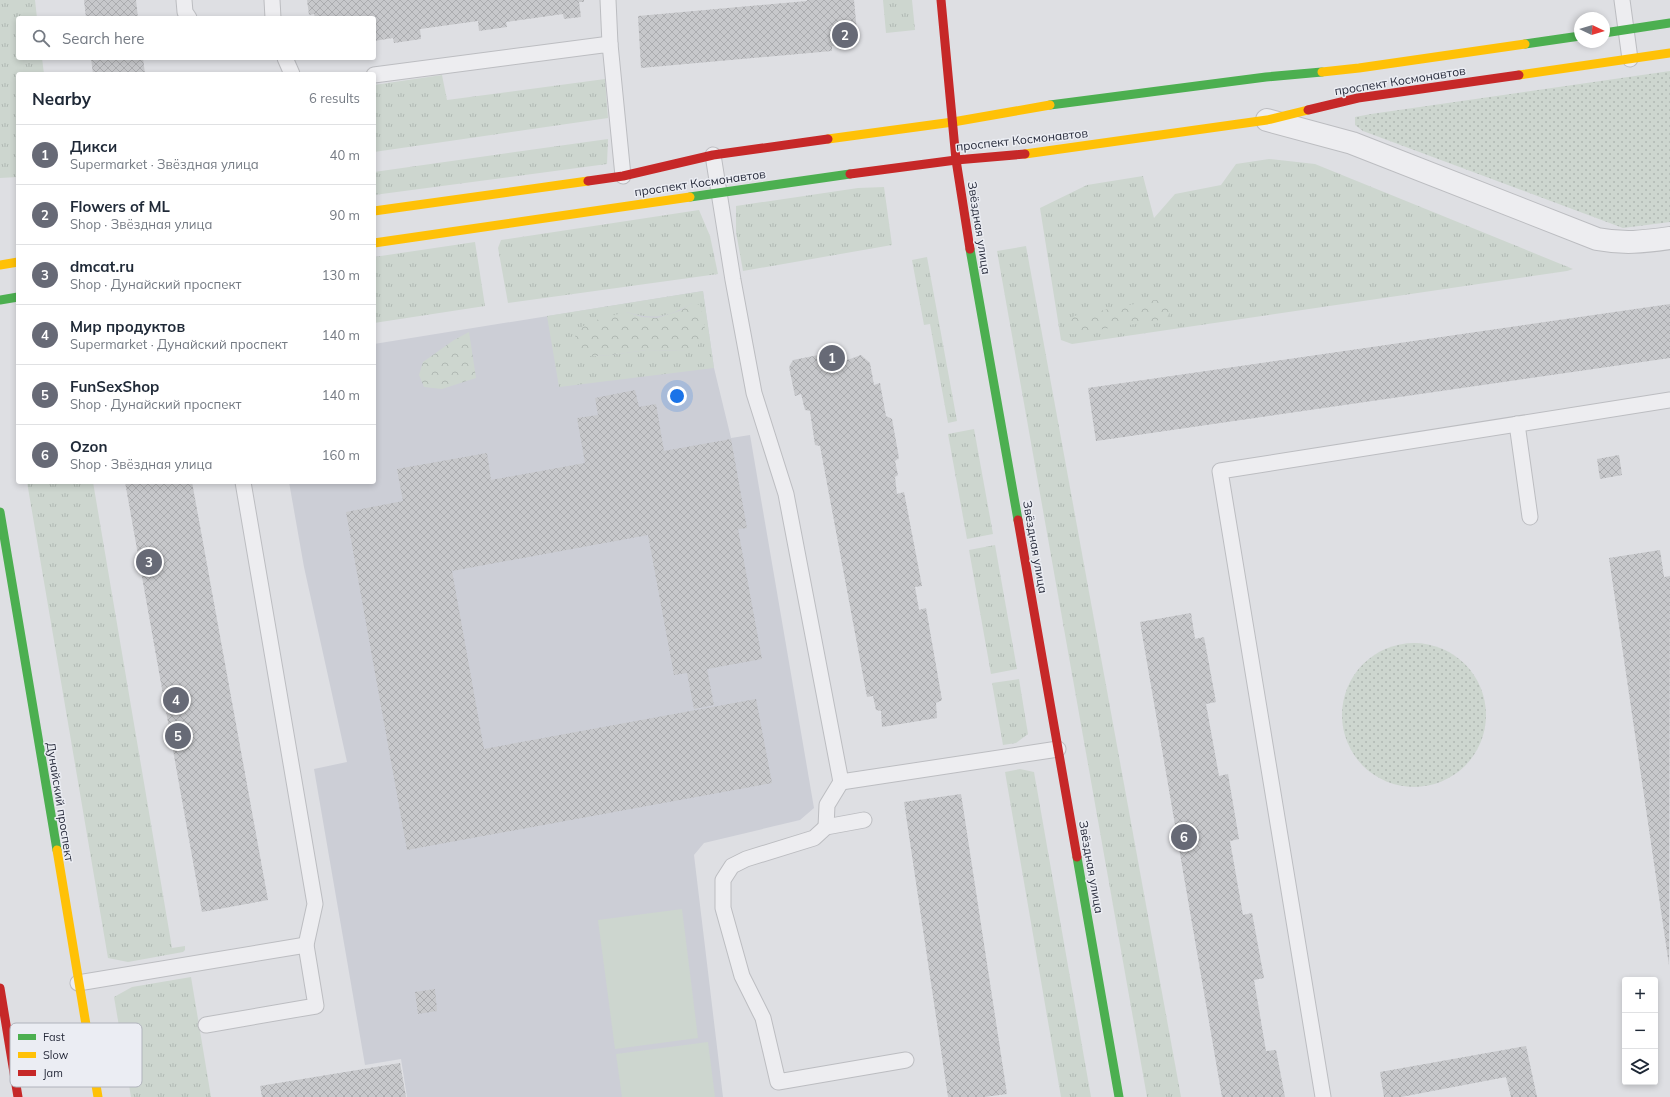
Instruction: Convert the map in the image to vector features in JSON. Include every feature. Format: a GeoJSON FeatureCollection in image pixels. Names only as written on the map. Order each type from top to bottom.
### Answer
{"type":"FeatureCollection","features":[{"type":"Feature","properties":{"kind":"street","name":"Звёздная улица"},"geometry":{"type":"LineString","coordinates":[[941,0],[956,160],[970,248],[1119,1097]]}},
{"type":"Feature","properties":{"kind":"street"},"geometry":{"type":"LineString","coordinates":[[1610,32],[1670,24]]}},
{"type":"Feature","properties":{"kind":"street","name":"проспект Космонавтов"},"geometry":{"type":"LineString","coordinates":[[376,211],[623,176],[713,155],[953,122],[1036,107],[1266,77],[1359,68],[1574,37]]}},
{"type":"Feature","properties":{"kind":"street","name":"проспект Космонавтов"},"geometry":{"type":"LineString","coordinates":[[376,243],[718,192],[956,160],[1042,152],[1267,120],[1358,98],[1670,53]]}},
{"type":"Feature","properties":{"kind":"street"},"geometry":{"type":"LineString","coordinates":[[1267,120],[1352,143],[1597,239],[1616,243],[1630,243],[1670,238]]}},
{"type":"Feature","properties":{"kind":"street"},"geometry":{"type":"LineString","coordinates":[[0,265],[16,262]]}},
{"type":"Feature","properties":{"kind":"street"},"geometry":{"type":"LineString","coordinates":[[0,300],[16,297]]}},
{"type":"Feature","properties":{"kind":"street","name":"Дунайский проспект"},"geometry":{"type":"LineString","coordinates":[[0,512],[85,1023]]}},
{"type":"Feature","properties":{"kind":"street"},"geometry":{"type":"LineString","coordinates":[[0,988],[10,1049]]}},
{"type":"Feature","properties":{"kind":"street"},"geometry":{"type":"LineString","coordinates":[[16,1087],[18,1097]]}},
{"type":"Feature","properties":{"kind":"street","name":"Дунайский проспект"},"geometry":{"type":"LineString","coordinates":[[96,1087],[98,1097]]}},
{"type":"Feature","properties":{"kind":"lane"},"geometry":{"type":"LineString","coordinates":[[184,0],[185,12],[188,16]]}},
{"type":"Feature","properties":{"kind":"lane"},"geometry":{"type":"LineString","coordinates":[[272,0],[273,16]]}},
{"type":"Feature","properties":{"kind":"lane"},"geometry":{"type":"LineString","coordinates":[[608,0],[610,44],[623,176]]}},
{"type":"Feature","properties":{"kind":"lane"},"geometry":{"type":"LineString","coordinates":[[1622,0],[1630,59]]}},
{"type":"Feature","properties":{"kind":"lane"},"geometry":{"type":"LineString","coordinates":[[376,75],[610,44]]}},
{"type":"Feature","properties":{"kind":"lane"},"geometry":{"type":"LineString","coordinates":[[286,60],[291,72]]}},
{"type":"Feature","properties":{"kind":"lane"},"geometry":{"type":"LineString","coordinates":[[713,155],[733,280],[754,392],[786,494],[841,782],[827,805],[826,826]]}},
{"type":"Feature","properties":{"kind":"lane"},"geometry":{"type":"LineString","coordinates":[[1323,1097],[1220,471],[1670,400]]}},
{"type":"Feature","properties":{"kind":"lane"},"geometry":{"type":"LineString","coordinates":[[1517,424],[1530,517]]}},
{"type":"Feature","properties":{"kind":"lane"},"geometry":{"type":"LineString","coordinates":[[206,1024],[316,1006],[306,945],[315,904],[243,484]]}},
{"type":"Feature","properties":{"kind":"lane"},"geometry":{"type":"LineString","coordinates":[[841,782],[1058,749]]}},
{"type":"Feature","properties":{"kind":"lane"},"geometry":{"type":"LineString","coordinates":[[864,820],[826,826],[814,838],[746,859],[732,866],[723,880],[724,908],[742,976],[763,1018],[778,1082],[906,1060]]}},
{"type":"Feature","properties":{"kind":"lane"},"geometry":{"type":"LineString","coordinates":[[78,983],[306,945]]}},
{"type":"Feature","properties":{"kind":"shaded area"},"geometry":{"type":"Polygon","coordinates":[[[703,291],[714,368],[731,438],[750,435],[814,808],[800,820],[704,843],[694,855],[723,1097],[407,1097],[401,1059],[365,1065],[314,769],[347,762],[304,567],[289,484],[376,484],[376,344],[703,291]]]}},
{"type":"Feature","properties":{"kind":"green space"},"geometry":{"type":"Polygon","coordinates":[[[0,0],[35,0],[37,16],[16,16],[16,60],[42,60],[44,72],[16,72],[16,177],[0,178],[0,0]]]}},
{"type":"Feature","properties":{"kind":"green space"},"geometry":{"type":"Polygon","coordinates":[[[883,0],[912,0],[915,30],[886,33],[883,0]]]}},
{"type":"Feature","properties":{"kind":"green space"},"geometry":{"type":"Polygon","coordinates":[[[1670,71],[1670,222],[1623,228],[1363,131],[1355,125],[1355,117],[1371,114],[1670,71]]]}},
{"type":"Feature","properties":{"kind":"green space"},"geometry":{"type":"Polygon","coordinates":[[[442,75],[447,100],[605,79],[608,118],[376,152],[376,85],[442,75]]]}},
{"type":"Feature","properties":{"kind":"green space"},"geometry":{"type":"Polygon","coordinates":[[[608,139],[607,164],[376,195],[376,172],[608,139]]]}},
{"type":"Feature","properties":{"kind":"green space"},"geometry":{"type":"Polygon","coordinates":[[[1269,159],[1315,164],[1573,269],[1072,344],[1061,340],[1040,208],[1087,185],[1143,176],[1154,218],[1175,194],[1221,185],[1236,164],[1269,159]]]}},
{"type":"Feature","properties":{"kind":"green space"},"geometry":{"type":"Polygon","coordinates":[[[884,187],[892,245],[743,271],[736,232],[736,206],[858,188],[884,187]]]}},
{"type":"Feature","properties":{"kind":"green space"},"geometry":{"type":"Polygon","coordinates":[[[699,210],[710,236],[718,274],[508,303],[498,248],[501,240],[699,210]]]}},
{"type":"Feature","properties":{"kind":"green space"},"geometry":{"type":"Polygon","coordinates":[[[475,242],[485,306],[376,323],[376,257],[475,242]]]}},
{"type":"Feature","properties":{"kind":"green space"},"geometry":{"type":"Polygon","coordinates":[[[1026,246],[1181,1097],[1147,1097],[997,251],[1026,246]]]}},
{"type":"Feature","properties":{"kind":"green space"},"geometry":{"type":"Polygon","coordinates":[[[927,257],[957,421],[948,423],[930,324],[924,325],[912,260],[927,257]]]}},
{"type":"Feature","properties":{"kind":"green space"},"geometry":{"type":"Polygon","coordinates":[[[703,291],[714,368],[559,387],[547,316],[703,291]],[[692,303],[668,315],[653,317],[626,312],[595,356],[646,350],[688,351],[692,303]]]}},
{"type":"Feature","properties":{"kind":"green space"},"geometry":{"type":"Polygon","coordinates":[[[1155,300],[1165,301],[1173,307],[1166,319],[1072,334],[1067,325],[1074,316],[1155,300]]]}},
{"type":"Feature","properties":{"kind":"green space"},"geometry":{"type":"Polygon","coordinates":[[[692,303],[700,305],[706,333],[702,342],[688,351],[646,350],[612,355],[586,356],[578,353],[574,347],[576,331],[589,322],[626,312],[642,317],[657,318],[679,311],[692,303]]]}},
{"type":"Feature","properties":{"kind":"green space"},"geometry":{"type":"Polygon","coordinates":[[[469,332],[476,378],[442,389],[424,387],[419,375],[423,362],[454,340],[469,332]]]}},
{"type":"Feature","properties":{"kind":"green space"},"geometry":{"type":"Polygon","coordinates":[[[974,429],[993,534],[967,539],[948,434],[974,429]]]}},
{"type":"Feature","properties":{"kind":"green space"},"geometry":{"type":"Polygon","coordinates":[[[27,484],[93,484],[172,948],[185,946],[185,950],[183,952],[128,962],[108,958],[27,484]]]}},
{"type":"Feature","properties":{"kind":"green space"},"geometry":{"type":"Polygon","coordinates":[[[995,545],[1017,669],[991,674],[969,550],[995,545]]]}},
{"type":"Feature","properties":{"kind":"green space"},"geometry":{"type":"Polygon","coordinates":[[[1414,643],[1435,646],[1454,655],[1465,664],[1474,675],[1483,694],[1486,715],[1483,736],[1474,755],[1465,766],[1454,775],[1435,784],[1414,787],[1393,784],[1374,775],[1363,766],[1354,755],[1345,736],[1342,715],[1345,694],[1354,675],[1363,664],[1374,655],[1393,646],[1414,643]]]}},
{"type":"Feature","properties":{"kind":"green space"},"geometry":{"type":"Polygon","coordinates":[[[1019,679],[1028,734],[1016,743],[1003,745],[992,683],[1019,679]]]}},
{"type":"Feature","properties":{"kind":"green space"},"geometry":{"type":"Polygon","coordinates":[[[1020,769],[1034,772],[1091,1097],[1061,1097],[1005,772],[1020,769]]]}},
{"type":"Feature","properties":{"kind":"green space"},"geometry":{"type":"Polygon","coordinates":[[[682,909],[698,1038],[615,1049],[598,920],[682,909]]]}},
{"type":"Feature","properties":{"kind":"green space"},"geometry":{"type":"Polygon","coordinates":[[[191,977],[211,1097],[131,1097],[129,1087],[142,1087],[142,1023],[118,1023],[114,997],[132,987],[191,977]]]}},
{"type":"Feature","properties":{"kind":"green space"},"geometry":{"type":"Polygon","coordinates":[[[708,1042],[715,1097],[622,1097],[616,1054],[708,1042]]]}},
{"type":"Feature","properties":{"kind":"building"},"geometry":{"type":"Polygon","coordinates":[[[84,0],[136,0],[138,16],[86,16],[84,0]]]}},
{"type":"Feature","properties":{"kind":"building"},"geometry":{"type":"Polygon","coordinates":[[[307,0],[584,0],[584,2],[579,2],[581,17],[564,19],[563,14],[506,22],[507,27],[479,31],[478,21],[420,29],[421,39],[394,43],[393,38],[376,41],[376,16],[309,15],[307,0]]]}},
{"type":"Feature","properties":{"kind":"building"},"geometry":{"type":"Polygon","coordinates":[[[807,0],[854,0],[858,43],[832,46],[832,51],[641,68],[638,16],[807,0]]]}},
{"type":"Feature","properties":{"kind":"building"},"geometry":{"type":"Polygon","coordinates":[[[91,60],[143,60],[145,72],[93,72],[91,60]]]}},
{"type":"Feature","properties":{"kind":"building"},"geometry":{"type":"Polygon","coordinates":[[[1670,304],[1670,358],[1096,441],[1088,388],[1670,304]]]}},
{"type":"Feature","properties":{"kind":"building"},"geometry":{"type":"Polygon","coordinates":[[[839,351],[842,362],[861,355],[870,363],[874,385],[880,383],[886,416],[892,419],[899,458],[895,461],[898,475],[895,477],[897,494],[904,492],[922,586],[915,587],[919,610],[926,608],[942,700],[936,703],[937,718],[882,727],[881,711],[876,710],[873,696],[867,697],[820,446],[815,445],[810,411],[805,410],[801,394],[795,396],[789,367],[793,360],[839,351]]]}},
{"type":"Feature","properties":{"kind":"building"},"geometry":{"type":"Polygon","coordinates":[[[635,390],[639,407],[656,404],[664,451],[731,439],[747,528],[738,529],[762,659],[707,669],[714,705],[694,709],[687,673],[674,675],[648,535],[452,571],[484,749],[756,699],[772,783],[407,850],[346,512],[403,501],[397,469],[487,453],[491,480],[585,463],[577,418],[598,415],[595,398],[635,390]]]}},
{"type":"Feature","properties":{"kind":"building"},"geometry":{"type":"Polygon","coordinates":[[[1619,455],[1622,475],[1600,479],[1597,459],[1619,455]]]}},
{"type":"Feature","properties":{"kind":"building"},"geometry":{"type":"Polygon","coordinates":[[[125,484],[192,484],[268,900],[202,912],[125,484]]]}},
{"type":"Feature","properties":{"kind":"building"},"geometry":{"type":"Polygon","coordinates":[[[1660,550],[1664,577],[1670,576],[1669,965],[1609,558],[1660,550]]]}},
{"type":"Feature","properties":{"kind":"building"},"geometry":{"type":"Polygon","coordinates":[[[1191,613],[1195,639],[1204,637],[1216,702],[1206,704],[1219,776],[1228,774],[1239,839],[1230,841],[1243,915],[1252,913],[1264,978],[1254,980],[1266,1051],[1276,1050],[1285,1097],[1222,1097],[1140,622],[1191,613]]]}},
{"type":"Feature","properties":{"kind":"building"},"geometry":{"type":"Polygon","coordinates":[[[961,794],[1007,1094],[984,1097],[948,1097],[904,802],[961,794]]]}},
{"type":"Feature","properties":{"kind":"building"},"geometry":{"type":"Polygon","coordinates":[[[435,989],[437,1011],[418,1014],[415,992],[435,989]]]}},
{"type":"Feature","properties":{"kind":"building"},"geometry":{"type":"Polygon","coordinates":[[[1526,1046],[1537,1097],[1511,1097],[1506,1077],[1401,1097],[1384,1097],[1380,1072],[1526,1046]]]}},
{"type":"Feature","properties":{"kind":"building"},"geometry":{"type":"Polygon","coordinates":[[[400,1063],[406,1097],[262,1097],[260,1086],[400,1063]]]}},
{"type":"Feature","properties":{"kind":"traffic: fast"},"geometry":{"type":"LineString","coordinates":[[1610,32],[1670,23]]}},
{"type":"Feature","properties":{"kind":"traffic: fast"},"geometry":{"type":"LineString","coordinates":[[1525,44],[1574,37]]}},
{"type":"Feature","properties":{"kind":"traffic: fast"},"geometry":{"type":"LineString","coordinates":[[1050,105],[1266,77],[1322,72]]}},
{"type":"Feature","properties":{"kind":"traffic: fast"},"geometry":{"type":"LineString","coordinates":[[690,197],[850,174]]}},
{"type":"Feature","properties":{"kind":"traffic: fast"},"geometry":{"type":"LineString","coordinates":[[970,249],[1018,520]]}},
{"type":"Feature","properties":{"kind":"traffic: fast"},"geometry":{"type":"LineString","coordinates":[[0,300],[16,297]]}},
{"type":"Feature","properties":{"kind":"traffic: fast"},"geometry":{"type":"LineString","coordinates":[[0,512],[57,850]]}},
{"type":"Feature","properties":{"kind":"traffic: fast"},"geometry":{"type":"LineString","coordinates":[[1077,857],[1119,1097]]}},
{"type":"Feature","properties":{"kind":"traffic: slow"},"geometry":{"type":"LineString","coordinates":[[1322,72],[1525,44]]}},
{"type":"Feature","properties":{"kind":"traffic: slow"},"geometry":{"type":"LineString","coordinates":[[1519,75],[1670,53]]}},
{"type":"Feature","properties":{"kind":"traffic: slow"},"geometry":{"type":"LineString","coordinates":[[828,139],[953,122],[1050,105]]}},
{"type":"Feature","properties":{"kind":"traffic: slow"},"geometry":{"type":"LineString","coordinates":[[1025,154],[1267,120],[1308,110]]}},
{"type":"Feature","properties":{"kind":"traffic: slow"},"geometry":{"type":"LineString","coordinates":[[376,211],[588,181]]}},
{"type":"Feature","properties":{"kind":"traffic: slow"},"geometry":{"type":"LineString","coordinates":[[376,243],[690,197]]}},
{"type":"Feature","properties":{"kind":"traffic: slow"},"geometry":{"type":"LineString","coordinates":[[0,265],[16,262]]}},
{"type":"Feature","properties":{"kind":"traffic: slow"},"geometry":{"type":"LineString","coordinates":[[57,850],[86,1023]]}},
{"type":"Feature","properties":{"kind":"traffic: slow"},"geometry":{"type":"LineString","coordinates":[[96,1087],[98,1097]]}},
{"type":"Feature","properties":{"kind":"traffic: jam"},"geometry":{"type":"LineString","coordinates":[[941,0],[956,160],[970,249]]}},
{"type":"Feature","properties":{"kind":"traffic: jam"},"geometry":{"type":"LineString","coordinates":[[1308,110],[1358,98],[1519,75]]}},
{"type":"Feature","properties":{"kind":"traffic: jam"},"geometry":{"type":"LineString","coordinates":[[588,181],[623,176],[713,155],[828,139]]}},
{"type":"Feature","properties":{"kind":"traffic: jam"},"geometry":{"type":"LineString","coordinates":[[850,174],[956,160],[1025,154]]}},
{"type":"Feature","properties":{"kind":"traffic: jam"},"geometry":{"type":"LineString","coordinates":[[1018,520],[1077,857]]}},
{"type":"Feature","properties":{"kind":"traffic: jam"},"geometry":{"type":"LineString","coordinates":[[0,988],[10,1049]]}},
{"type":"Feature","properties":{"kind":"traffic: jam"},"geometry":{"type":"LineString","coordinates":[[16,1087],[18,1097]]}},
{"type":"Feature","properties":{"kind":"place","name":"Flowers of ML"},"geometry":{"type":"Point","coordinates":[845,35]}},
{"type":"Feature","properties":{"kind":"place","name":"Дикси"},"geometry":{"type":"Point","coordinates":[832,358]}},
{"type":"Feature","properties":{"kind":"place","name":"dmcat.ru"},"geometry":{"type":"Point","coordinates":[149,562]}},
{"type":"Feature","properties":{"kind":"place","name":"Мир продуктов"},"geometry":{"type":"Point","coordinates":[176,700]}},
{"type":"Feature","properties":{"kind":"place","name":"FunSexShop"},"geometry":{"type":"Point","coordinates":[178,736]}},
{"type":"Feature","properties":{"kind":"place","name":"Ozon"},"geometry":{"type":"Point","coordinates":[1184,837]}}]}
